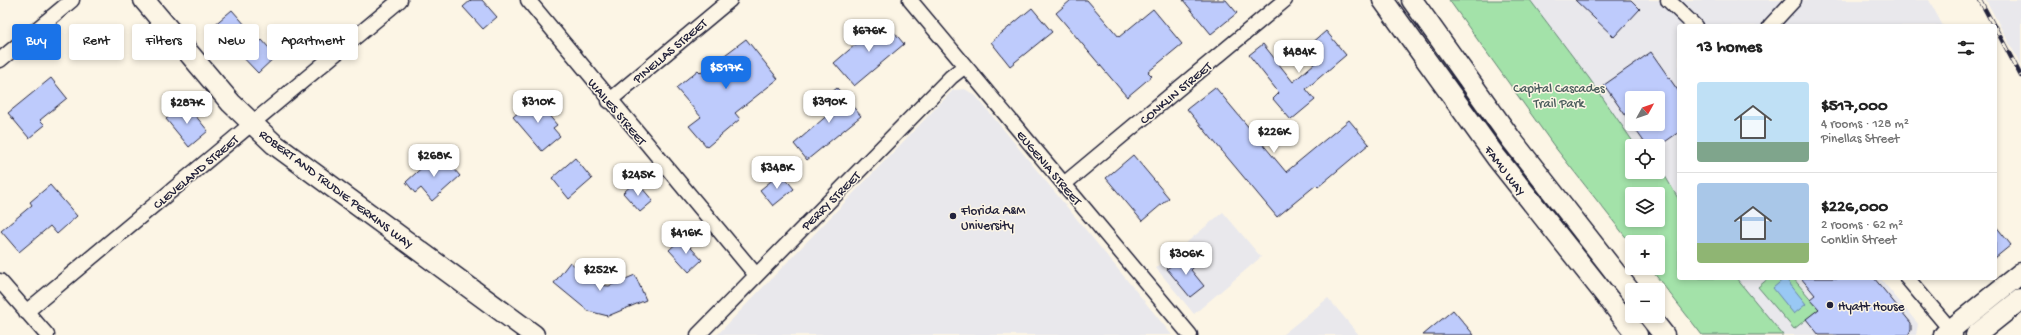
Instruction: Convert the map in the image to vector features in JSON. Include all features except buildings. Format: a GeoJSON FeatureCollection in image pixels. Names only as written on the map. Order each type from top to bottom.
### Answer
{"type":"FeatureCollection","features":[{"type":"Feature","properties":{"kind":"street"},"geometry":{"type":"LineString","coordinates":[[0,60],[72,0]]}},
{"type":"Feature","properties":{"kind":"street","name":"ROBERT AND TRUDIE PERKINS WAY"},"geometry":{"type":"LineString","coordinates":[[144,0],[231,103],[274,144],[534,335]]}},
{"type":"Feature","properties":{"kind":"street","name":"CLEVELAND STREET"},"geometry":{"type":"LineString","coordinates":[[26,312],[400,0]]}},
{"type":"Feature","properties":{"kind":"street","name":"WAILES STREET"},"geometry":{"type":"LineString","coordinates":[[528,0],[609,101],[756,276]]}},
{"type":"Feature","properties":{"kind":"street","name":"PINELLAS STREET"},"geometry":{"type":"LineString","coordinates":[[609,101],[730,0]]}},
{"type":"Feature","properties":{"kind":"street","name":"EUGENIA STREET"},"geometry":{"type":"LineString","coordinates":[[910,0],[1190,335]]}},
{"type":"Feature","properties":{"kind":"street","name":"CONKLIN STREET"},"geometry":{"type":"LineString","coordinates":[[1064,184],[1285,0]]}},
{"type":"Feature","properties":{"kind":"street","name":"FAMU WAY"},"geometry":{"type":"LineString","coordinates":[[1384,0],[1505,169],[1637,335]]}},
{"type":"Feature","properties":{"kind":"street","name":"FAMU WAY"},"geometry":{"type":"LineString","coordinates":[[1412,0],[1515,145],[1625,285]]}},
{"type":"Feature","properties":{"kind":"street"},"geometry":{"type":"LineString","coordinates":[[1668,0],[1693,24]]}},
{"type":"Feature","properties":{"kind":"street"},"geometry":{"type":"LineString","coordinates":[[1772,24],[1794,0]]}},
{"type":"Feature","properties":{"kind":"street","name":"PERRY STREET"},"geometry":{"type":"LineString","coordinates":[[698,335],[946,82],[965,66]]}},
{"type":"Feature","properties":{"kind":"street"},"geometry":{"type":"LineString","coordinates":[[1909,280],[1950,333],[2021,273]]}},
{"type":"Feature","properties":{"kind":"street"},"geometry":{"type":"LineString","coordinates":[[0,281],[47,335]]}},
{"type":"Feature","properties":{"kind":"street"},"geometry":{"type":"LineString","coordinates":[[1976,335],[2021,298]]}},
{"type":"Feature","properties":{"kind":"street"},"geometry":{"type":"LineString","coordinates":[[1655,323],[1664,335]]}},
{"type":"Feature","properties":{"kind":"shaded area"},"geometry":{"type":"Polygon","coordinates":[[[1530,0],[1929,0],[1942,24],[1677,24],[1677,197],[1665,176],[1665,139],[1631,139],[1626,131],[1665,131],[1665,91],[1625,91],[1625,130],[1589,78],[1530,0]]]}},
{"type":"Feature","properties":{"kind":"shaded area"},"geometry":{"type":"Polygon","coordinates":[[[1986,0],[2021,0],[2021,65],[1986,0]]]}},
{"type":"Feature","properties":{"kind":"shaded area","name":"Florida A&M University"},"geometry":{"type":"Polygon","coordinates":[[[965,89],[976,96],[1172,335],[717,335],[953,90],[965,89]]]}},
{"type":"Feature","properties":{"kind":"shaded area"},"geometry":{"type":"Polygon","coordinates":[[[1223,212],[1261,257],[1194,314],[1156,268],[1223,212]]]}},
{"type":"Feature","properties":{"kind":"shaded area","name":"Hyatt House"},"geometry":{"type":"Polygon","coordinates":[[[1738,280],[1882,280],[1918,324],[1916,335],[1783,335],[1738,280]]]}},
{"type":"Feature","properties":{"kind":"shaded area"},"geometry":{"type":"Polygon","coordinates":[[[1328,298],[1359,335],[1282,335],[1328,298]]]}},
{"type":"Feature","properties":{"kind":"green space","name":"Capital Cascades Trail Park"},"geometry":{"type":"Polygon","coordinates":[[[1449,0],[1530,0],[1589,78],[1631,139],[1625,139],[1625,179],[1665,179],[1665,176],[1677,197],[1677,280],[1738,280],[1783,335],[1702,335],[1665,287],[1665,283],[1662,283],[1655,275],[1665,275],[1665,235],[1625,236],[1554,146],[1449,0]]]}},
{"type":"Feature","properties":{"kind":"green space"},"geometry":{"type":"Polygon","coordinates":[[[1767,280],[1795,280],[1819,309],[1794,329],[1758,287],[1767,280]]]}},
{"type":"Feature","properties":{"kind":"water"},"geometry":{"type":"Polygon","coordinates":[[[1783,280],[1787,280],[1806,304],[1794,314],[1773,288],[1783,280]]]}},
{"type":"Feature","properties":{"kind":"railway"},"geometry":{"type":"LineString","coordinates":[[1980,0],[1993,24]]}},
{"type":"Feature","properties":{"kind":"railway"},"geometry":{"type":"LineString","coordinates":[[1997,31],[2021,76]]}},
{"type":"Feature","properties":{"kind":"place","name":"Florida A&M University"},"geometry":{"type":"Point","coordinates":[953,216]}},
{"type":"Feature","properties":{"kind":"place","name":"Hyatt House"},"geometry":{"type":"Point","coordinates":[1830,305]}}]}
